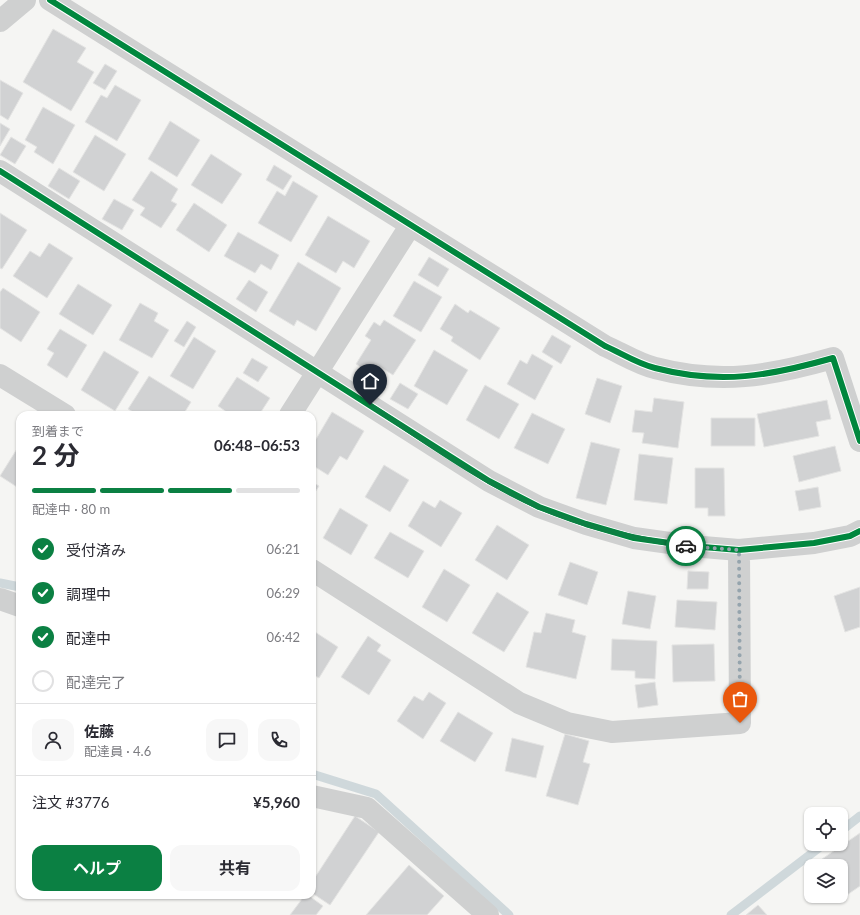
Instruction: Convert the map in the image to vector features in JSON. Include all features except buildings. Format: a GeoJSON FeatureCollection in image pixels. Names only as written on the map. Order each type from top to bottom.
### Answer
{"type":"FeatureCollection","features":[{"type":"Feature","properties":{"kind":"street"},"geometry":{"type":"LineString","coordinates":[[0,21],[25,0]]}},
{"type":"Feature","properties":{"kind":"street"},"geometry":{"type":"LineString","coordinates":[[50,0],[604,346],[654,368],[702,377],[748,377],[787,371],[833,358],[860,441]]}},
{"type":"Feature","properties":{"kind":"street"},"geometry":{"type":"LineString","coordinates":[[0,171],[489,481],[539,507],[586,524],[634,538],[691,546],[739,550],[814,543],[850,536],[860,531]]}},
{"type":"Feature","properties":{"kind":"street"},"geometry":{"type":"LineString","coordinates":[[293,411],[410,226]]}},
{"type":"Feature","properties":{"kind":"street"},"geometry":{"type":"LineString","coordinates":[[0,375],[58,411]]}},
{"type":"Feature","properties":{"kind":"street"},"geometry":{"type":"LineString","coordinates":[[316,573],[519,703],[567,723],[612,732],[740,723],[739,550]]}},
{"type":"Feature","properties":{"kind":"street"},"geometry":{"type":"LineString","coordinates":[[0,599],[16,605]]}},
{"type":"Feature","properties":{"kind":"street"},"geometry":{"type":"LineString","coordinates":[[316,797],[367,808],[488,915]]}},
{"type":"Feature","properties":{"kind":"waterway"},"geometry":{"type":"LineString","coordinates":[[0,583],[16,586]]}},
{"type":"Feature","properties":{"kind":"waterway"},"geometry":{"type":"LineString","coordinates":[[316,775],[376,794],[509,915]]}},
{"type":"Feature","properties":{"kind":"waterway"},"geometry":{"type":"LineString","coordinates":[[848,825],[860,816]]}},
{"type":"Feature","properties":{"kind":"waterway"},"geometry":{"type":"LineString","coordinates":[[731,915],[815,851]]}},
{"type":"Feature","properties":{"kind":"cycle path"},"geometry":{"type":"LineString","coordinates":[[50,0],[605,346],[636,361],[655,368],[679,373],[723,377],[766,374],[788,370],[833,358],[860,441]]}},
{"type":"Feature","properties":{"kind":"cycle path"},"geometry":{"type":"LineString","coordinates":[[0,171],[489,481],[539,507],[586,524],[634,538],[691,546],[739,550],[814,543],[850,536],[860,531]]}},
{"type":"Feature","properties":{"kind":"way so far"},"geometry":{"type":"LineString","coordinates":[[686,546],[739,550],[740,723]]}},
{"type":"Feature","properties":{"kind":"route"},"geometry":{"type":"LineString","coordinates":[[370,405],[489,481],[539,507],[586,524],[634,538],[686,546]]}}]}
